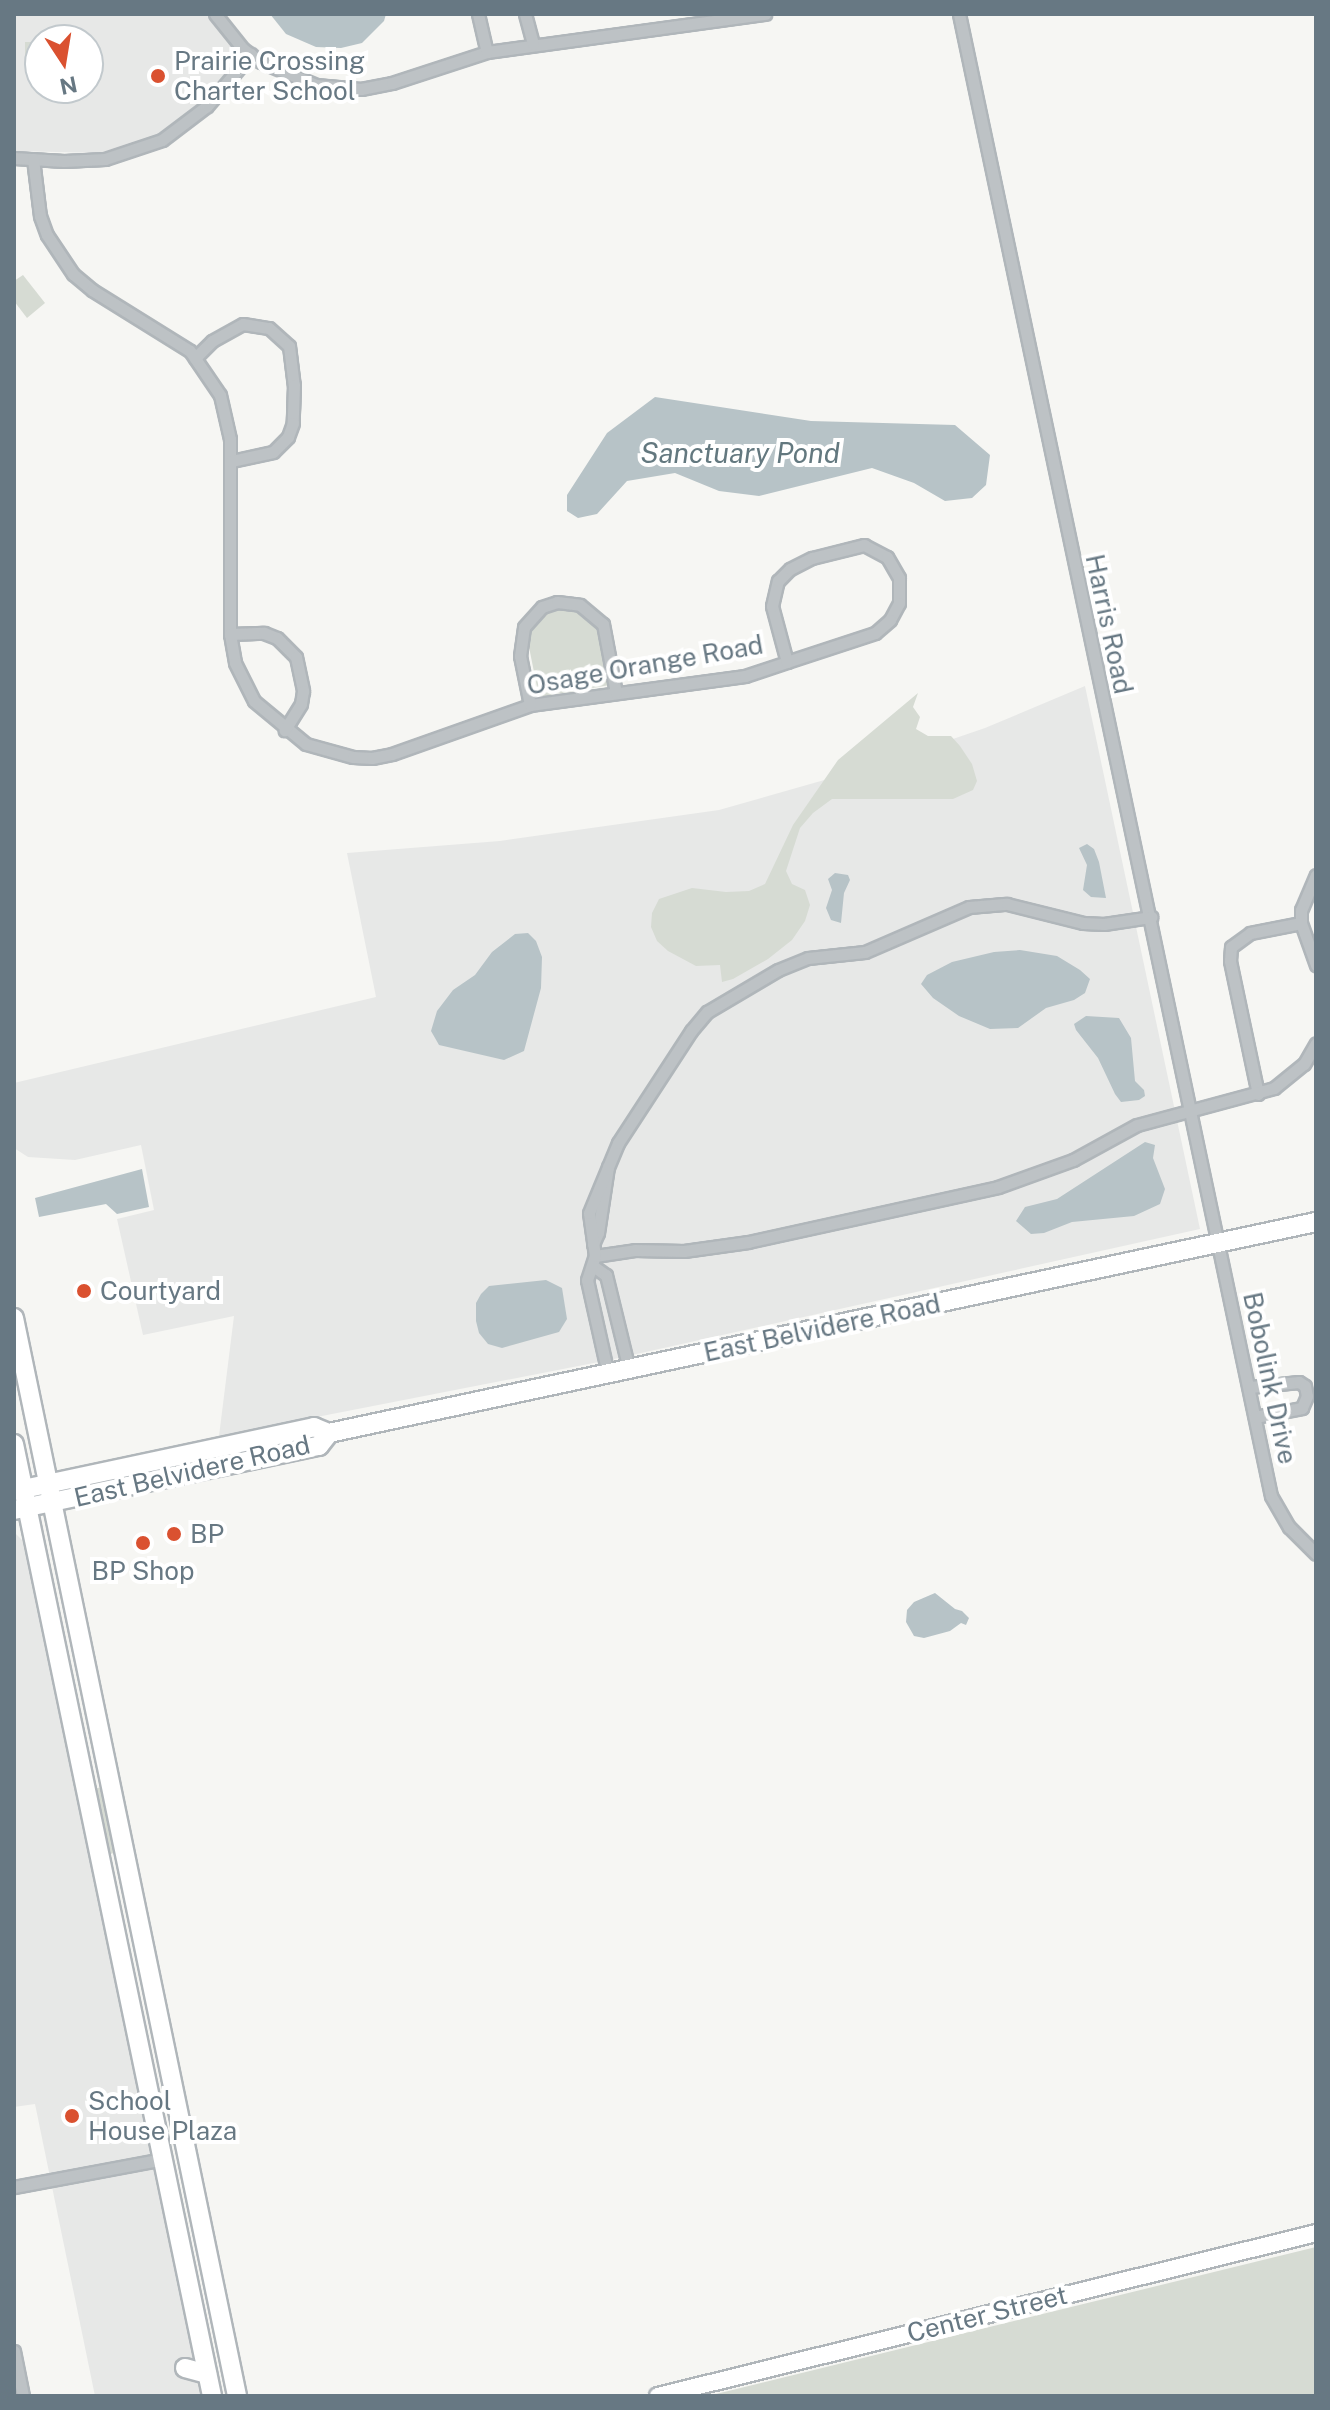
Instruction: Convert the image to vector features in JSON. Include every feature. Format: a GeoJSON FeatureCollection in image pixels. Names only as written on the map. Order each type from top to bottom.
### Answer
{"type":"FeatureCollection","features":[{"type":"Feature","properties":{"kind":"main road","name":"East Belvidere Road"},"geometry":{"type":"LineString","coordinates":[[20,1499],[314,1427],[329,1433],[1316,1222]]}},
{"type":"Feature","properties":{"kind":"main road"},"geometry":{"type":"LineString","coordinates":[[14,1318],[237,2396]]}},
{"type":"Feature","properties":{"kind":"main road"},"geometry":{"type":"LineString","coordinates":[[14,1444],[20,1499],[212,2396]]}},
{"type":"Feature","properties":{"kind":"main road"},"geometry":{"type":"LineString","coordinates":[[197,2322],[221,2317]]}},
{"type":"Feature","properties":{"kind":"street"},"geometry":{"type":"LineString","coordinates":[[215,14],[251,54],[293,78],[338,88],[361,89],[392,83],[487,52],[701,19],[765,14]]}},
{"type":"Feature","properties":{"kind":"street"},"geometry":{"type":"LineString","coordinates":[[478,14],[487,52]]}},
{"type":"Feature","properties":{"kind":"street"},"geometry":{"type":"LineString","coordinates":[[525,14],[533,44]]}},
{"type":"Feature","properties":{"kind":"street","name":"Harris Road"},"geometry":{"type":"LineString","coordinates":[[959,14],[1219,1243]]}},
{"type":"Feature","properties":{"kind":"street"},"geometry":{"type":"LineString","coordinates":[[14,158],[105,159],[162,140],[207,106],[251,54]]}},
{"type":"Feature","properties":{"kind":"street","name":"Osage Orange Road"},"geometry":{"type":"LineString","coordinates":[[33,159],[40,216],[47,235],[73,274],[92,290],[190,351],[220,395],[230,439],[230,634],[235,663],[254,701],[285,730],[327,751],[372,758],[392,754],[530,705],[745,676],[875,633],[884,627],[895,612],[901,591],[895,566],[887,557],[864,545],[836,549],[790,569],[778,581],[772,606],[787,662]]}},
{"type":"Feature","properties":{"kind":"street"},"geometry":{"type":"LineString","coordinates":[[195,358],[212,341],[243,324],[269,328],[289,346],[294,385],[293,423],[288,437],[273,452],[231,461]]}},
{"type":"Feature","properties":{"kind":"street"},"geometry":{"type":"LineString","coordinates":[[530,705],[520,643],[531,616],[557,602],[580,605],[603,624],[616,693]]}},
{"type":"Feature","properties":{"kind":"street"},"geometry":{"type":"LineString","coordinates":[[230,634],[264,633],[277,638],[296,657],[303,691],[301,704],[285,730]]}},
{"type":"Feature","properties":{"kind":"street"},"geometry":{"type":"LineString","coordinates":[[1316,875],[1301,910],[1301,923],[1316,965]]}},
{"type":"Feature","properties":{"kind":"street"},"geometry":{"type":"LineString","coordinates":[[608,1374],[587,1280],[608,1166],[618,1143],[704,1015],[778,970],[808,958],[865,952],[969,907],[1007,904],[1083,923],[1104,924],[1151,917]]}},
{"type":"Feature","properties":{"kind":"street"},"geometry":{"type":"LineString","coordinates":[[1258,1094],[1230,961],[1231,947],[1250,933],[1301,923]]}},
{"type":"Feature","properties":{"kind":"street"},"geometry":{"type":"LineString","coordinates":[[594,1255],[635,1250],[684,1251],[748,1242],[998,1187],[1073,1160],[1137,1125],[1258,1094],[1290,1079],[1316,1043]]}},
{"type":"Feature","properties":{"kind":"street","name":"Bobolink Drive"},"geometry":{"type":"LineString","coordinates":[[1219,1243],[1271,1496],[1289,1527],[1316,1554]]}},
{"type":"Feature","properties":{"kind":"street"},"geometry":{"type":"LineString","coordinates":[[594,1255],[606,1275],[629,1369]]}},
{"type":"Feature","properties":{"kind":"street"},"geometry":{"type":"LineString","coordinates":[[1250,1387],[1299,1382],[1305,1386],[1307,1396],[1302,1408],[1255,1417]]}},
{"type":"Feature","properties":{"kind":"street"},"geometry":{"type":"LineString","coordinates":[[14,2187],[163,2159]]}},
{"type":"Feature","properties":{"kind":"street","name":"Center Street"},"geometry":{"type":"LineString","coordinates":[[658,2396],[1316,2233]]}},
{"type":"Feature","properties":{"kind":"street"},"geometry":{"type":"LineString","coordinates":[[14,2351],[23,2396]]}},
{"type":"Feature","properties":{"kind":"shaded area","name":"Prairie Crossing Charter School"},"geometry":{"type":"Polygon","coordinates":[[[14,14],[209,14],[237,50],[239,64],[201,104],[167,131],[99,153],[14,151],[14,14]]]}},
{"type":"Feature","properties":{"kind":"shaded area"},"geometry":{"type":"Polygon","coordinates":[[[23,275],[45,303],[27,318],[14,301],[14,281],[23,275]]]}},
{"type":"Feature","properties":{"kind":"shaded area"},"geometry":{"type":"Polygon","coordinates":[[[562,608],[584,613],[597,626],[610,685],[539,697],[528,642],[534,625],[547,612],[562,608]]]}},
{"type":"Feature","properties":{"kind":"shaded area"},"geometry":{"type":"Polygon","coordinates":[[[1085,686],[1200,1229],[614,1359],[219,1436],[234,1316],[143,1335],[117,1219],[154,1210],[141,1145],[75,1160],[28,1157],[14,1148],[14,1083],[376,997],[347,853],[500,841],[719,810],[877,765],[985,728],[1085,686]]]}},
{"type":"Feature","properties":{"kind":"shaded area"},"geometry":{"type":"Polygon","coordinates":[[[918,693],[913,707],[920,717],[916,729],[928,736],[951,736],[972,764],[977,781],[973,790],[953,799],[832,799],[813,813],[800,828],[786,871],[792,884],[805,890],[810,905],[805,921],[792,940],[768,959],[733,979],[722,982],[720,965],[696,966],[668,951],[657,941],[651,927],[652,913],[659,899],[692,888],[749,891],[765,884],[793,825],[838,760],[918,693]]]}},
{"type":"Feature","properties":{"kind":"shaded area"},"geometry":{"type":"Polygon","coordinates":[[[14,1532],[28,1546],[204,2396],[95,2396],[35,2104],[14,2107],[14,1532]]]}},
{"type":"Feature","properties":{"kind":"shaded area"},"geometry":{"type":"Polygon","coordinates":[[[102,1787],[117,1852],[107,1855],[93,1789],[102,1787]]]}},
{"type":"Feature","properties":{"kind":"shaded area"},"geometry":{"type":"Polygon","coordinates":[[[1316,2247],[1316,2396],[708,2396],[1316,2247]]]}},
{"type":"Feature","properties":{"kind":"water"},"geometry":{"type":"Polygon","coordinates":[[[270,14],[386,14],[384,21],[362,43],[341,48],[316,47],[286,34],[270,14]]]}},
{"type":"Feature","properties":{"kind":"water","name":"Sanctuary Pond"},"geometry":{"type":"Polygon","coordinates":[[[655,397],[811,421],[955,425],[990,455],[986,485],[972,498],[945,501],[914,483],[872,468],[759,496],[719,491],[675,473],[627,481],[597,514],[578,518],[567,511],[567,495],[607,433],[655,397]]]}},
{"type":"Feature","properties":{"kind":"water"},"geometry":{"type":"Polygon","coordinates":[[[1087,844],[1094,849],[1099,862],[1106,898],[1091,897],[1083,890],[1087,865],[1079,848],[1087,844]]]}},
{"type":"Feature","properties":{"kind":"water"},"geometry":{"type":"Polygon","coordinates":[[[835,873],[848,875],[850,880],[844,893],[841,923],[831,920],[826,908],[832,890],[828,879],[835,873]]]}},
{"type":"Feature","properties":{"kind":"water"},"geometry":{"type":"Polygon","coordinates":[[[528,933],[536,941],[542,957],[541,988],[524,1051],[504,1060],[439,1045],[431,1031],[437,1011],[453,990],[475,975],[492,952],[515,934],[528,933]]]}},
{"type":"Feature","properties":{"kind":"water"},"geometry":{"type":"Polygon","coordinates":[[[1020,950],[1057,956],[1080,970],[1090,979],[1085,993],[1074,1000],[1046,1008],[1018,1028],[990,1029],[959,1016],[933,998],[921,984],[927,975],[952,962],[994,952],[1020,950]]]}},
{"type":"Feature","properties":{"kind":"water"},"geometry":{"type":"Polygon","coordinates":[[[1086,1016],[1119,1018],[1131,1038],[1135,1081],[1144,1090],[1145,1096],[1139,1100],[1121,1102],[1115,1094],[1098,1058],[1076,1030],[1074,1024],[1086,1016]]]}},
{"type":"Feature","properties":{"kind":"water"},"geometry":{"type":"Polygon","coordinates":[[[1145,1142],[1155,1145],[1153,1158],[1165,1189],[1160,1204],[1134,1216],[1072,1222],[1044,1233],[1031,1234],[1016,1221],[1025,1207],[1057,1199],[1145,1142]]]}},
{"type":"Feature","properties":{"kind":"water"},"geometry":{"type":"Polygon","coordinates":[[[142,1169],[149,1207],[117,1214],[106,1204],[39,1217],[35,1198],[142,1169]]]}},
{"type":"Feature","properties":{"kind":"water"},"geometry":{"type":"Polygon","coordinates":[[[546,1280],[562,1288],[567,1319],[559,1332],[502,1348],[488,1344],[479,1333],[476,1321],[476,1303],[481,1294],[489,1286],[546,1280]]]}},
{"type":"Feature","properties":{"kind":"water"},"geometry":{"type":"Polygon","coordinates":[[[935,1593],[969,1618],[966,1625],[961,1623],[950,1631],[924,1638],[914,1636],[906,1622],[907,1610],[914,1602],[935,1593]]]}},
{"type":"Feature","properties":{"kind":"place","name":"Prairie Crossing Charter School"},"geometry":{"type":"Point","coordinates":[158,76]}},
{"type":"Feature","properties":{"kind":"place","name":"Courtyard"},"geometry":{"type":"Point","coordinates":[84,1291]}},
{"type":"Feature","properties":{"kind":"place","name":"BP"},"geometry":{"type":"Point","coordinates":[174,1534]}},
{"type":"Feature","properties":{"kind":"place","name":"BP Shop"},"geometry":{"type":"Point","coordinates":[143,1543]}},
{"type":"Feature","properties":{"kind":"place","name":"School House Plaza"},"geometry":{"type":"Point","coordinates":[72,2116]}}]}
